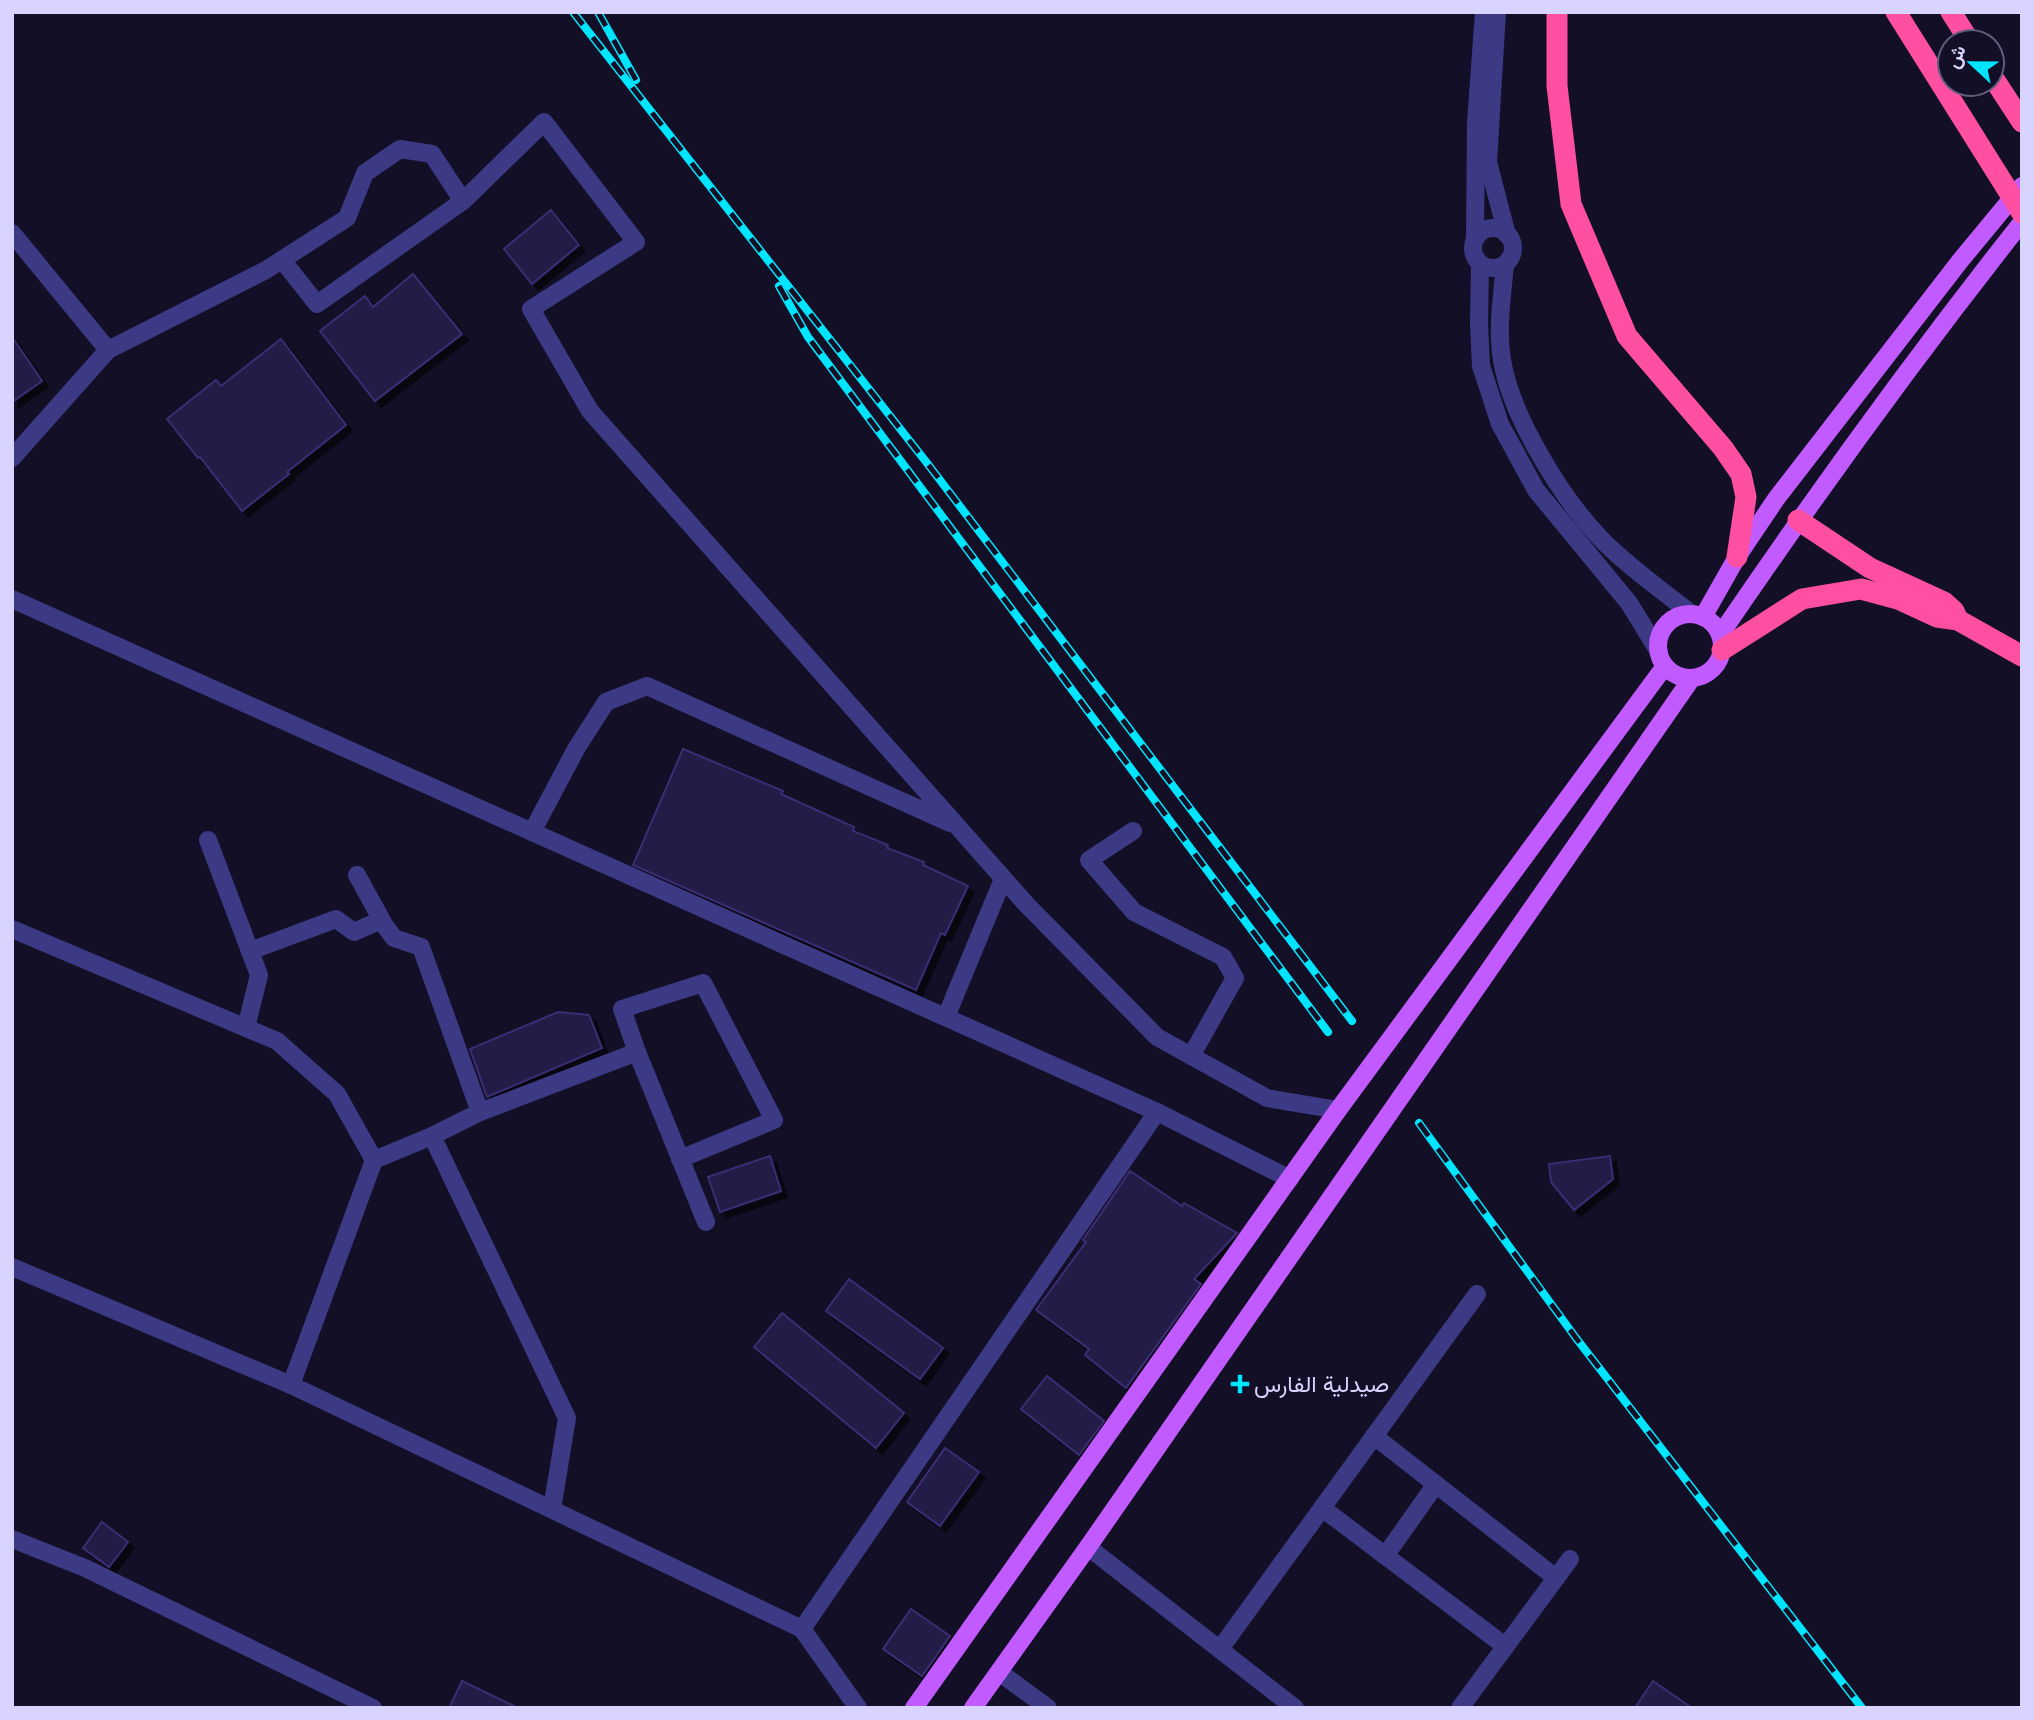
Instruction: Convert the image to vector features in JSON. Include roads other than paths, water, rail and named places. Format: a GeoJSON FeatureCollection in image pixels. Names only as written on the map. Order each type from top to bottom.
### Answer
{"type":"FeatureCollection","features":[{"type":"Feature","properties":{"kind":"highway"},"geometry":{"type":"LineString","coordinates":[[1557,12],[1557,86],[1571,204],[1628,336],[1723,448],[1741,474],[1746,497],[1737,557]]}},
{"type":"Feature","properties":{"kind":"highway"},"geometry":{"type":"LineString","coordinates":[[1896,12],[2022,213]]}},
{"type":"Feature","properties":{"kind":"highway"},"geometry":{"type":"LineString","coordinates":[[1951,12],[1961,28]]}},
{"type":"Feature","properties":{"kind":"highway"},"geometry":{"type":"LineString","coordinates":[[2006,97],[2022,122]]}},
{"type":"Feature","properties":{"kind":"highway"},"geometry":{"type":"LineString","coordinates":[[1798,520],[1870,568],[1944,603],[1954,611],[1958,620]]}},
{"type":"Feature","properties":{"kind":"highway"},"geometry":{"type":"LineString","coordinates":[[1721,643],[1802,599],[1861,589],[1898,599],[1937,617],[1958,620],[2022,656]]}},
{"type":"Feature","properties":{"kind":"main road"},"geometry":{"type":"LineString","coordinates":[[1697,615],[1776,499],[1960,261],[2022,186]]}},
{"type":"Feature","properties":{"kind":"main road"},"geometry":{"type":"LineString","coordinates":[[1721,643],[1712,623],[1697,615],[1681,615],[1667,624],[1659,637],[1662,659],[1678,676],[1692,678],[1706,674],[1717,664],[1721,643],[1798,520],[2022,222]]}},
{"type":"Feature","properties":{"kind":"main road"},"geometry":{"type":"LineString","coordinates":[[914,1708],[1662,659]]}},
{"type":"Feature","properties":{"kind":"main road"},"geometry":{"type":"LineString","coordinates":[[974,1708],[1692,678]]}},
{"type":"Feature","properties":{"kind":"street"},"geometry":{"type":"LineString","coordinates":[[1484,12],[1476,123],[1475,238],[1472,247],[1474,257],[1480,264],[1489,268],[1504,265]]}},
{"type":"Feature","properties":{"kind":"street"},"geometry":{"type":"LineString","coordinates":[[1497,12],[1488,162],[1513,250],[1504,265],[1499,326],[1502,362],[1519,416],[1554,479],[1601,539],[1644,577],[1697,615]]}},
{"type":"Feature","properties":{"kind":"street"},"geometry":{"type":"LineString","coordinates":[[282,260],[317,304],[463,201],[544,121],[636,242],[531,309],[590,411],[1003,879],[1157,1037],[1268,1098],[1339,1110]]}},
{"type":"Feature","properties":{"kind":"street"},"geometry":{"type":"LineString","coordinates":[[12,458],[107,350],[267,270],[347,218],[365,173],[400,149],[432,154],[463,201]]}},
{"type":"Feature","properties":{"kind":"street"},"geometry":{"type":"LineString","coordinates":[[1475,238],[1490,228],[1507,235]]}},
{"type":"Feature","properties":{"kind":"street"},"geometry":{"type":"LineString","coordinates":[[12,233],[107,350]]}},
{"type":"Feature","properties":{"kind":"street"},"geometry":{"type":"LineString","coordinates":[[1480,264],[1481,366],[1500,424],[1536,490],[1629,603],[1662,659]]}},
{"type":"Feature","properties":{"kind":"street"},"geometry":{"type":"LineString","coordinates":[[12,599],[1157,1112],[1290,1179]]}},
{"type":"Feature","properties":{"kind":"street"},"geometry":{"type":"LineString","coordinates":[[532,832],[576,749],[606,702],[647,686],[956,825]]}},
{"type":"Feature","properties":{"kind":"street"},"geometry":{"type":"LineString","coordinates":[[1133,831],[1089,860],[1134,912],[1223,957],[1235,978],[1191,1055]]}},
{"type":"Feature","properties":{"kind":"street"},"geometry":{"type":"LineString","coordinates":[[208,840],[260,975],[246,1028]]}},
{"type":"Feature","properties":{"kind":"street"},"geometry":{"type":"LineString","coordinates":[[358,874],[381,920],[394,938],[421,947],[480,1112]]}},
{"type":"Feature","properties":{"kind":"street"},"geometry":{"type":"LineString","coordinates":[[946,1017],[1003,879]]}},
{"type":"Feature","properties":{"kind":"street"},"geometry":{"type":"LineString","coordinates":[[250,951],[336,919],[355,932],[381,920]]}},
{"type":"Feature","properties":{"kind":"street"},"geometry":{"type":"LineString","coordinates":[[12,929],[277,1041],[337,1094],[374,1160]]}},
{"type":"Feature","properties":{"kind":"street"},"geometry":{"type":"LineString","coordinates":[[680,1159],[774,1120],[703,983],[622,1009],[637,1052],[680,1159],[706,1222]]}},
{"type":"Feature","properties":{"kind":"street"},"geometry":{"type":"LineString","coordinates":[[291,1385],[374,1160],[480,1112],[637,1052]]}},
{"type":"Feature","properties":{"kind":"street"},"geometry":{"type":"LineString","coordinates":[[802,1629],[1157,1112]]}},
{"type":"Feature","properties":{"kind":"street"},"geometry":{"type":"LineString","coordinates":[[432,1136],[568,1418],[552,1509]]}},
{"type":"Feature","properties":{"kind":"street"},"geometry":{"type":"LineString","coordinates":[[12,1267],[291,1385],[802,1629],[858,1708]]}},
{"type":"Feature","properties":{"kind":"street"},"geometry":{"type":"LineString","coordinates":[[1220,1649],[1477,1294]]}},
{"type":"Feature","properties":{"kind":"street"},"geometry":{"type":"LineString","coordinates":[[1374,1436],[1556,1578]]}},
{"type":"Feature","properties":{"kind":"street"},"geometry":{"type":"LineString","coordinates":[[1385,1556],[1436,1484]]}},
{"type":"Feature","properties":{"kind":"street"},"geometry":{"type":"LineString","coordinates":[[1322,1508],[1505,1646]]}},
{"type":"Feature","properties":{"kind":"street"},"geometry":{"type":"LineString","coordinates":[[12,1539],[85,1568],[337,1700],[373,1708]]}},
{"type":"Feature","properties":{"kind":"street"},"geometry":{"type":"LineString","coordinates":[[1088,1547],[1296,1708]]}},
{"type":"Feature","properties":{"kind":"street"},"geometry":{"type":"LineString","coordinates":[[1460,1708],[1570,1559]]}},
{"type":"Feature","properties":{"kind":"street"},"geometry":{"type":"LineString","coordinates":[[999,1672],[1048,1708]]}},
{"type":"Feature","properties":{"kind":"railway"},"geometry":{"type":"LineString","coordinates":[[573,12],[927,463],[1352,1021]]}},
{"type":"Feature","properties":{"kind":"railway"},"geometry":{"type":"LineString","coordinates":[[598,12],[636,80]]}},
{"type":"Feature","properties":{"kind":"railway"},"geometry":{"type":"LineString","coordinates":[[779,286],[808,337],[1328,1032]]}},
{"type":"Feature","properties":{"kind":"railway"},"geometry":{"type":"LineString","coordinates":[[1419,1123],[1576,1338],[1862,1708]]}},
{"type":"Feature","properties":{"kind":"place","name":"صيدلية الفارس"},"geometry":{"type":"Point","coordinates":[1240,1384]}}]}
